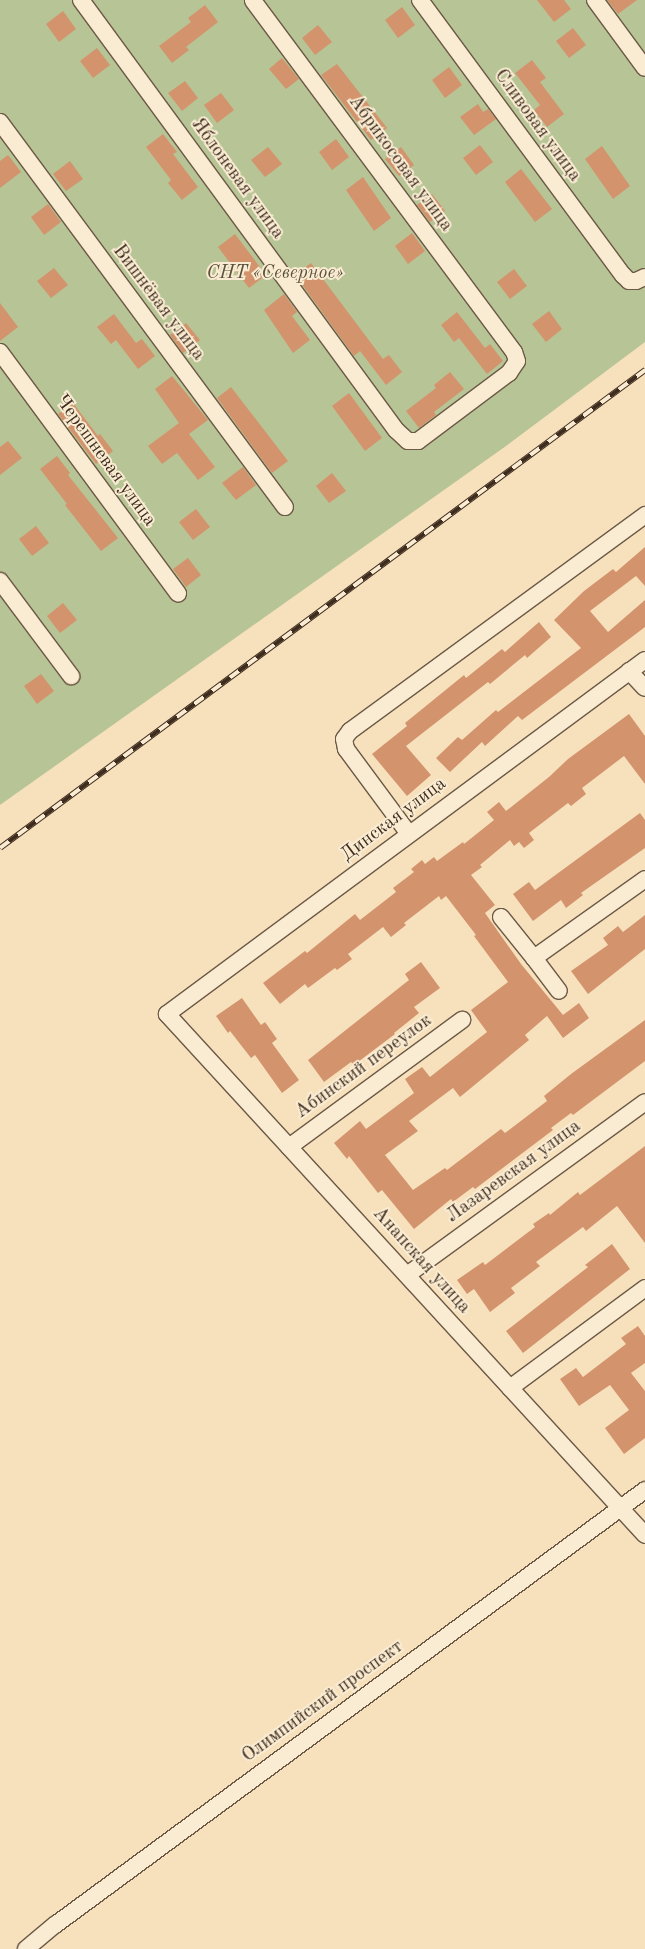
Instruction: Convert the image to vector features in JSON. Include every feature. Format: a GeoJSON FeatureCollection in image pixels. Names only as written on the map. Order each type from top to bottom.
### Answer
{"type":"FeatureCollection","features":[{"type":"Feature","properties":{"kind":"street","name":"Яблоневая улица"},"geometry":{"type":"LineString","coordinates":[[81,0],[396,430],[408,441],[418,441],[509,373],[517,361],[514,352]]}},
{"type":"Feature","properties":{"kind":"street","name":"Абрикосовая улица"},"geometry":{"type":"LineString","coordinates":[[253,0],[514,352]]}},
{"type":"Feature","properties":{"kind":"street","name":"Сливовая улица"},"geometry":{"type":"LineString","coordinates":[[420,0],[623,275],[629,281],[636,281],[645,277]]}},
{"type":"Feature","properties":{"kind":"street"},"geometry":{"type":"LineString","coordinates":[[594,0],[645,68]]}},
{"type":"Feature","properties":{"kind":"street","name":"Вишнёвая улица"},"geometry":{"type":"LineString","coordinates":[[0,122],[285,507]]}},
{"type":"Feature","properties":{"kind":"street","name":"Черешневая улица"},"geometry":{"type":"LineString","coordinates":[[0,352],[178,593]]}},
{"type":"Feature","properties":{"kind":"street"},"geometry":{"type":"LineString","coordinates":[[409,834],[346,749],[344,739],[350,730],[645,515]]}},
{"type":"Feature","properties":{"kind":"street"},"geometry":{"type":"LineString","coordinates":[[0,581],[71,676]]}},
{"type":"Feature","properties":{"kind":"street","name":"Динская улица"},"geometry":{"type":"LineString","coordinates":[[167,1014],[645,660]]}},
{"type":"Feature","properties":{"kind":"street"},"geometry":{"type":"LineString","coordinates":[[629,671],[645,688]]}},
{"type":"Feature","properties":{"kind":"street"},"geometry":{"type":"LineString","coordinates":[[534,958],[645,879]]}},
{"type":"Feature","properties":{"kind":"street"},"geometry":{"type":"LineString","coordinates":[[501,917],[559,991]]}},
{"type":"Feature","properties":{"kind":"street","name":"Анапская улица"},"geometry":{"type":"LineString","coordinates":[[167,1014],[645,1535]]}},
{"type":"Feature","properties":{"kind":"street","name":"Абинский переулок"},"geometry":{"type":"LineString","coordinates":[[290,1147],[462,1020]]}},
{"type":"Feature","properties":{"kind":"street","name":"Лазаревская улица"},"geometry":{"type":"LineString","coordinates":[[407,1275],[645,1102]]}},
{"type":"Feature","properties":{"kind":"street"},"geometry":{"type":"LineString","coordinates":[[510,1388],[645,1288]]}},
{"type":"Feature","properties":{"kind":"street","name":"Олимпийский проспект"},"geometry":{"type":"LineString","coordinates":[[26,1949],[55,1925],[645,1490]]}},
{"type":"Feature","properties":{"kind":"green space","name":"СНТ «Северное»"},"geometry":{"type":"Polygon","coordinates":[[[0,0],[645,0],[645,342],[506,446],[0,805],[0,0]]]}},
{"type":"Feature","properties":{"kind":"building"},"geometry":{"type":"Polygon","coordinates":[[[537,0],[564,0],[571,9],[554,22],[537,0]]]}},
{"type":"Feature","properties":{"kind":"building"},"geometry":{"type":"Polygon","coordinates":[[[607,0],[637,0],[618,14],[607,0]]]}},
{"type":"Feature","properties":{"kind":"building"},"geometry":{"type":"Polygon","coordinates":[[[205,5],[218,22],[186,47],[189,50],[172,63],[159,46],[191,22],[188,18],[205,5]]]}},
{"type":"Feature","properties":{"kind":"building"},"geometry":{"type":"Polygon","coordinates":[[[402,7],[415,25],[398,38],[385,20],[402,7]]]}},
{"type":"Feature","properties":{"kind":"building"},"geometry":{"type":"Polygon","coordinates":[[[63,11],[76,29],[59,42],[46,24],[63,11]]]}},
{"type":"Feature","properties":{"kind":"building"},"geometry":{"type":"Polygon","coordinates":[[[318,25],[332,42],[315,55],[302,38],[318,25]]]}},
{"type":"Feature","properties":{"kind":"building"},"geometry":{"type":"Polygon","coordinates":[[[573,28],[586,45],[569,58],[556,41],[573,28]]]}},
{"type":"Feature","properties":{"kind":"building"},"geometry":{"type":"Polygon","coordinates":[[[97,48],[110,65],[93,78],[80,61],[97,48]]]}},
{"type":"Feature","properties":{"kind":"building"},"geometry":{"type":"Polygon","coordinates":[[[282,58],[299,79],[286,89],[269,69],[282,58]]]}},
{"type":"Feature","properties":{"kind":"building"},"geometry":{"type":"Polygon","coordinates":[[[532,60],[546,78],[540,82],[564,114],[547,127],[534,110],[540,105],[515,73],[532,60]]]}},
{"type":"Feature","properties":{"kind":"building"},"geometry":{"type":"Polygon","coordinates":[[[337,64],[387,128],[371,140],[321,75],[337,64]]]}},
{"type":"Feature","properties":{"kind":"building"},"geometry":{"type":"Polygon","coordinates":[[[449,67],[462,85],[445,98],[432,80],[449,67]]]}},
{"type":"Feature","properties":{"kind":"building"},"geometry":{"type":"Polygon","coordinates":[[[185,81],[198,98],[182,111],[168,93],[185,81]]]}},
{"type":"Feature","properties":{"kind":"building"},"geometry":{"type":"Polygon","coordinates":[[[221,93],[234,110],[217,123],[204,105],[221,93]]]}},
{"type":"Feature","properties":{"kind":"building"},"geometry":{"type":"Polygon","coordinates":[[[478,104],[483,112],[488,109],[496,119],[474,135],[460,117],[478,104]]]}},
{"type":"Feature","properties":{"kind":"building"},"geometry":{"type":"Polygon","coordinates":[[[163,134],[177,152],[173,154],[198,187],[182,200],[168,183],[171,180],[146,147],[163,134]]]}},
{"type":"Feature","properties":{"kind":"building"},"geometry":{"type":"Polygon","coordinates":[[[336,139],[349,157],[332,170],[319,152],[336,139]]]}},
{"type":"Feature","properties":{"kind":"building"},"geometry":{"type":"Polygon","coordinates":[[[480,145],[493,162],[476,175],[463,158],[480,145]]]}},
{"type":"Feature","properties":{"kind":"building"},"geometry":{"type":"Polygon","coordinates":[[[602,146],[630,186],[613,199],[585,159],[602,146]]]}},
{"type":"Feature","properties":{"kind":"building"},"geometry":{"type":"Polygon","coordinates":[[[268,147],[282,164],[265,177],[251,160],[268,147]]]}},
{"type":"Feature","properties":{"kind":"building"},"geometry":{"type":"Polygon","coordinates":[[[401,147],[414,165],[399,176],[385,159],[401,147]]]}},
{"type":"Feature","properties":{"kind":"building"},"geometry":{"type":"Polygon","coordinates":[[[8,155],[21,172],[0,188],[0,161],[8,155]]]}},
{"type":"Feature","properties":{"kind":"building"},"geometry":{"type":"Polygon","coordinates":[[[70,161],[83,179],[66,191],[53,174],[70,161]]]}},
{"type":"Feature","properties":{"kind":"building"},"geometry":{"type":"Polygon","coordinates":[[[521,169],[552,209],[535,222],[505,182],[521,169]]]}},
{"type":"Feature","properties":{"kind":"building"},"geometry":{"type":"Polygon","coordinates":[[[363,177],[391,218],[374,231],[346,190],[363,177]]]}},
{"type":"Feature","properties":{"kind":"building"},"geometry":{"type":"Polygon","coordinates":[[[432,194],[445,211],[430,222],[417,205],[432,194]]]}},
{"type":"Feature","properties":{"kind":"building"},"geometry":{"type":"Polygon","coordinates":[[[48,204],[61,222],[44,235],[31,217],[48,204]]]}},
{"type":"Feature","properties":{"kind":"building"},"geometry":{"type":"Polygon","coordinates":[[[412,233],[425,251],[408,264],[395,246],[412,233]]]}},
{"type":"Feature","properties":{"kind":"building"},"geometry":{"type":"Polygon","coordinates":[[[235,234],[266,275],[249,288],[218,247],[235,234]]]}},
{"type":"Feature","properties":{"kind":"building"},"geometry":{"type":"Polygon","coordinates":[[[311,263],[383,359],[389,355],[402,372],[386,385],[360,351],[354,356],[295,275],[311,263]]]}},
{"type":"Feature","properties":{"kind":"building"},"geometry":{"type":"Polygon","coordinates":[[[54,268],[68,285],[51,298],[37,281],[54,268]]]}},
{"type":"Feature","properties":{"kind":"building"},"geometry":{"type":"Polygon","coordinates":[[[514,269],[527,286],[510,299],[497,282],[514,269]]]}},
{"type":"Feature","properties":{"kind":"building"},"geometry":{"type":"Polygon","coordinates":[[[284,294],[297,312],[292,316],[310,340],[293,353],[264,310],[284,294]]]}},
{"type":"Feature","properties":{"kind":"building"},"geometry":{"type":"Polygon","coordinates":[[[0,303],[18,327],[0,341],[0,303]]]}},
{"type":"Feature","properties":{"kind":"building"},"geometry":{"type":"Polygon","coordinates":[[[549,311],[562,329],[546,342],[532,324],[549,311]]]}},
{"type":"Feature","properties":{"kind":"building"},"geometry":{"type":"Polygon","coordinates":[[[457,312],[485,348],[490,344],[503,361],[487,374],[459,338],[454,342],[441,325],[457,312]]]}},
{"type":"Feature","properties":{"kind":"building"},"geometry":{"type":"Polygon","coordinates":[[[114,314],[136,343],[142,339],[155,356],[138,369],[116,340],[111,344],[97,327],[114,314]]]}},
{"type":"Feature","properties":{"kind":"building"},"geometry":{"type":"Polygon","coordinates":[[[186,323],[200,340],[183,353],[170,335],[186,323]]]}},
{"type":"Feature","properties":{"kind":"building"},"geometry":{"type":"Polygon","coordinates":[[[450,372],[464,389],[434,412],[436,415],[419,428],[406,411],[436,388],[434,385],[450,372]]]}},
{"type":"Feature","properties":{"kind":"building"},"geometry":{"type":"Polygon","coordinates":[[[172,376],[208,420],[189,434],[215,467],[198,480],[177,453],[162,464],[148,446],[179,423],[155,389],[172,376]]]}},
{"type":"Feature","properties":{"kind":"building"},"geometry":{"type":"Polygon","coordinates":[[[231,387],[288,461],[272,473],[217,398],[231,387]]]}},
{"type":"Feature","properties":{"kind":"building"},"geometry":{"type":"Polygon","coordinates":[[[349,393],[382,438],[365,451],[332,406],[349,393]]]}},
{"type":"Feature","properties":{"kind":"building"},"geometry":{"type":"Polygon","coordinates":[[[73,403],[98,436],[100,434],[113,451],[96,464],[58,414],[73,403]]]}},
{"type":"Feature","properties":{"kind":"building"},"geometry":{"type":"Polygon","coordinates":[[[8,441],[22,458],[0,475],[0,447],[8,441]]]}},
{"type":"Feature","properties":{"kind":"building"},"geometry":{"type":"Polygon","coordinates":[[[57,456],[70,473],[68,475],[118,538],[101,551],[40,469],[57,456]]]}},
{"type":"Feature","properties":{"kind":"building"},"geometry":{"type":"Polygon","coordinates":[[[243,467],[256,485],[236,500],[222,483],[243,467]]]}},
{"type":"Feature","properties":{"kind":"building"},"geometry":{"type":"Polygon","coordinates":[[[332,473],[346,491],[329,503],[316,486],[332,473]]]}},
{"type":"Feature","properties":{"kind":"building"},"geometry":{"type":"Polygon","coordinates":[[[196,509],[210,527],[193,540],[179,522],[196,509]]]}},
{"type":"Feature","properties":{"kind":"building"},"geometry":{"type":"Polygon","coordinates":[[[36,526],[49,543],[32,556],[19,539],[36,526]]]}},
{"type":"Feature","properties":{"kind":"building"},"geometry":{"type":"Polygon","coordinates":[[[645,547],[645,586],[636,576],[590,611],[608,632],[645,600],[645,627],[522,720],[518,716],[485,746],[482,742],[450,772],[436,758],[458,737],[462,740],[496,710],[498,712],[581,648],[554,620],[584,591],[613,569],[616,572],[645,547]]]}},
{"type":"Feature","properties":{"kind":"building"},"geometry":{"type":"Polygon","coordinates":[[[188,558],[201,575],[186,587],[173,569],[188,558]]]}},
{"type":"Feature","properties":{"kind":"building"},"geometry":{"type":"Polygon","coordinates":[[[63,603],[77,620],[60,633],[47,616],[63,603]]]}},
{"type":"Feature","properties":{"kind":"building"},"geometry":{"type":"Polygon","coordinates":[[[539,622],[551,637],[527,658],[525,655],[490,684],[488,682],[406,746],[431,775],[407,796],[372,754],[407,726],[405,723],[464,675],[466,678],[502,649],[505,652],[539,622]]]}},
{"type":"Feature","properties":{"kind":"building"},"geometry":{"type":"Polygon","coordinates":[[[41,674],[54,691],[37,704],[24,686],[41,674]]]}},
{"type":"Feature","properties":{"kind":"building"},"geometry":{"type":"Polygon","coordinates":[[[629,714],[645,736],[645,784],[624,756],[582,788],[586,794],[571,806],[568,803],[529,833],[534,840],[524,848],[519,842],[514,846],[510,840],[471,875],[495,905],[485,913],[521,964],[563,1015],[579,1003],[589,1018],[563,1038],[547,1016],[525,1035],[529,1040],[460,1097],[453,1088],[409,1121],[418,1131],[385,1155],[413,1190],[445,1168],[447,1170],[501,1129],[505,1133],[547,1101],[544,1096],[571,1074],[645,1020],[645,1061],[573,1115],[571,1113],[551,1128],[553,1130],[475,1189],[473,1187],[453,1202],[451,1199],[414,1229],[382,1190],[378,1193],[349,1156],[347,1159],[334,1143],[360,1121],[366,1129],[414,1093],[405,1079],[422,1067],[430,1077],[487,1032],[471,1010],[508,982],[474,936],[476,935],[446,896],[441,900],[439,896],[404,923],[406,925],[391,937],[383,927],[348,954],[352,959],[337,970],[335,968],[308,988],[305,984],[280,1004],[263,983],[305,951],[307,953],[355,914],[360,920],[396,892],[393,888],[414,872],[411,869],[422,860],[425,864],[434,857],[437,861],[463,842],[464,844],[494,820],[487,812],[499,802],[506,811],[549,777],[568,759],[629,714]]]}},
{"type":"Feature","properties":{"kind":"building"},"geometry":{"type":"Polygon","coordinates":[[[640,813],[645,820],[645,848],[581,893],[583,895],[566,908],[561,900],[533,921],[513,894],[529,882],[535,890],[640,813]]]}},
{"type":"Feature","properties":{"kind":"building"},"geometry":{"type":"Polygon","coordinates":[[[645,915],[645,949],[588,994],[571,971],[608,945],[603,938],[618,926],[623,932],[645,915]]]}},
{"type":"Feature","properties":{"kind":"building"},"geometry":{"type":"Polygon","coordinates":[[[421,962],[440,988],[414,1007],[419,1013],[395,1034],[354,1065],[351,1062],[324,1082],[308,1060],[409,980],[405,974],[421,962]]]}},
{"type":"Feature","properties":{"kind":"building"},"geometry":{"type":"Polygon","coordinates":[[[242,998],[261,1025],[265,1022],[277,1039],[272,1043],[299,1080],[282,1093],[255,1055],[251,1058],[230,1031],[228,1033],[216,1016],[242,998]]]}},
{"type":"Feature","properties":{"kind":"building"},"geometry":{"type":"Polygon","coordinates":[[[645,1146],[645,1243],[617,1206],[586,1231],[583,1227],[536,1262],[540,1266],[511,1288],[515,1293],[490,1312],[474,1289],[467,1294],[457,1280],[483,1262],[485,1265],[535,1227],[533,1224],[549,1213],[550,1215],[578,1192],[580,1195],[645,1146]]]}},
{"type":"Feature","properties":{"kind":"building"},"geometry":{"type":"Polygon","coordinates":[[[612,1244],[630,1269],[523,1353],[506,1331],[588,1267],[585,1265],[612,1244]]]}},
{"type":"Feature","properties":{"kind":"building"},"geometry":{"type":"Polygon","coordinates":[[[638,1326],[645,1336],[645,1363],[631,1373],[645,1391],[645,1438],[624,1454],[605,1428],[629,1410],[610,1385],[579,1406],[560,1379],[576,1368],[583,1377],[626,1344],[621,1338],[638,1326]]]}},
{"type":"Feature","properties":{"kind":"railway"},"geometry":{"type":"LineString","coordinates":[[0,848],[645,370]]}}]}
